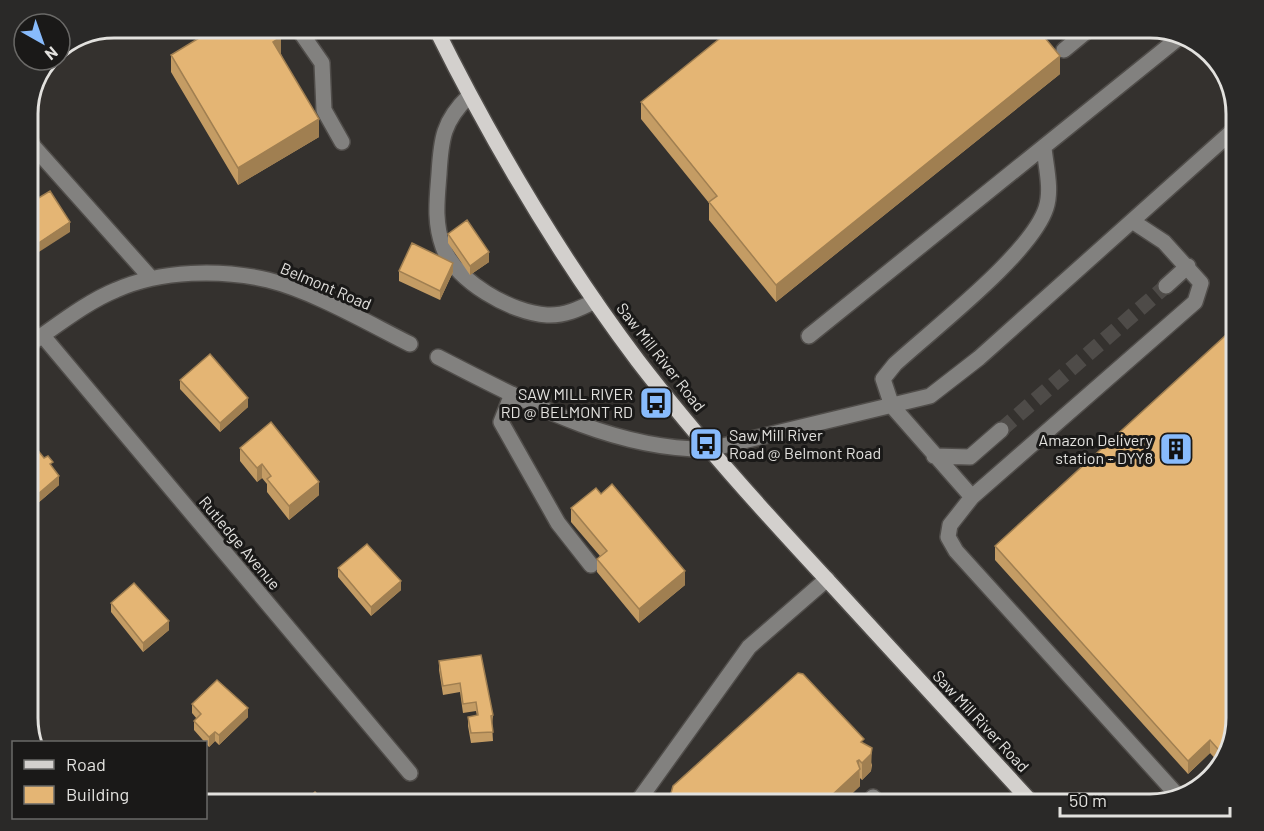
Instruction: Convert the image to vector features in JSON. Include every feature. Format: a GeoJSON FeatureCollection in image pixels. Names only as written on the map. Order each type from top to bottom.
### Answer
{"type":"FeatureCollection","features":[{"type":"Feature","properties":{"kind":"main road","name":"Saw Mill River Road"},"geometry":{"type":"LineString","coordinates":[[440,38],[469,96],[534,208],[595,301],[662,391],[710,449],[1024,794]]}},
{"type":"Feature","properties":{"kind":"street"},"geometry":{"type":"LineString","coordinates":[[305,38],[322,63],[324,110],[342,142]]}},
{"type":"Feature","properties":{"kind":"street"},"geometry":{"type":"LineString","coordinates":[[1064,50],[1079,38]]}},
{"type":"Feature","properties":{"kind":"street"},"geometry":{"type":"LineString","coordinates":[[809,336],[1174,42]]}},
{"type":"Feature","properties":{"kind":"street"},"geometry":{"type":"LineString","coordinates":[[469,96],[450,117],[444,129],[440,152],[435,219],[444,249],[473,285],[499,301],[525,312],[561,314],[595,301]]}},
{"type":"Feature","properties":{"kind":"street"},"geometry":{"type":"LineString","coordinates":[[438,357],[512,394],[604,433],[681,450],[710,449],[930,396],[979,358],[1226,137]]}},
{"type":"Feature","properties":{"kind":"street"},"geometry":{"type":"LineString","coordinates":[[38,148],[150,278]]}},
{"type":"Feature","properties":{"kind":"street"},"geometry":{"type":"LineString","coordinates":[[972,498],[892,406],[883,380],[1020,250],[1046,208],[1048,183],[1044,148]]}},
{"type":"Feature","properties":{"kind":"street"},"geometry":{"type":"LineString","coordinates":[[1132,220],[1164,242],[1188,266],[1201,283],[1195,302],[972,498],[950,525],[948,537],[956,551],[1173,790]]}},
{"type":"Feature","properties":{"kind":"street"},"geometry":{"type":"LineString","coordinates":[[1166,286],[1188,266]]}},
{"type":"Feature","properties":{"kind":"street","name":"Belmont Road"},"geometry":{"type":"LineString","coordinates":[[38,339],[114,290],[150,278],[214,274],[269,280],[410,344]]}},
{"type":"Feature","properties":{"kind":"street","name":"Rutledge Avenue"},"geometry":{"type":"LineString","coordinates":[[43,336],[410,773]]}},
{"type":"Feature","properties":{"kind":"street"},"geometry":{"type":"LineString","coordinates":[[512,394],[501,422],[558,523],[591,565]]}},
{"type":"Feature","properties":{"kind":"street"},"geometry":{"type":"LineString","coordinates":[[934,456],[970,457],[1001,430]]}},
{"type":"Feature","properties":{"kind":"street"},"geometry":{"type":"LineString","coordinates":[[643,794],[748,647],[827,579]]}},
{"type":"Feature","properties":{"kind":"building"},"geometry":{"type":"Polygon","coordinates":[[[199,38],[279,38],[273,42],[319,119],[238,168],[171,55],[199,38]]]}},
{"type":"Feature","properties":{"kind":"building"},"geometry":{"type":"Polygon","coordinates":[[[720,38],[1045,38],[1060,56],[776,285],[709,202],[717,196],[641,102],[720,38]]]}},
{"type":"Feature","properties":{"kind":"building"},"geometry":{"type":"Polygon","coordinates":[[[50,191],[70,222],[38,243],[38,198],[50,191]]]}},
{"type":"Feature","properties":{"kind":"building"},"geometry":{"type":"Polygon","coordinates":[[[467,220],[489,252],[470,266],[448,234],[467,220]]]}},
{"type":"Feature","properties":{"kind":"building"},"geometry":{"type":"Polygon","coordinates":[[[412,243],[453,263],[440,291],[399,271],[412,243]]]}},
{"type":"Feature","properties":{"kind":"building","name":"Amazon Delivery station - DYY8"},"geometry":{"type":"Polygon","coordinates":[[[1226,335],[1226,728],[1219,750],[1210,740],[1188,761],[995,546],[1226,335]]]}},
{"type":"Feature","properties":{"kind":"building"},"geometry":{"type":"Polygon","coordinates":[[[210,354],[248,398],[220,423],[180,380],[210,354]]]}},
{"type":"Feature","properties":{"kind":"building"},"geometry":{"type":"Polygon","coordinates":[[[271,422],[319,482],[289,506],[267,479],[271,476],[262,464],[257,468],[240,448],[271,422]]]}},
{"type":"Feature","properties":{"kind":"building"},"geometry":{"type":"Polygon","coordinates":[[[38,450],[44,458],[48,456],[53,462],[50,464],[59,476],[38,494],[38,450]]]}},
{"type":"Feature","properties":{"kind":"building"},"geometry":{"type":"Polygon","coordinates":[[[612,484],[685,571],[639,609],[597,559],[607,551],[571,508],[596,488],[601,494],[612,484]]]}},
{"type":"Feature","properties":{"kind":"building"},"geometry":{"type":"Polygon","coordinates":[[[367,544],[401,581],[371,607],[338,568],[367,544]]]}},
{"type":"Feature","properties":{"kind":"building"},"geometry":{"type":"Polygon","coordinates":[[[134,583],[169,621],[143,643],[111,603],[134,583]]]}},
{"type":"Feature","properties":{"kind":"building"},"geometry":{"type":"Polygon","coordinates":[[[481,655],[493,715],[491,716],[493,732],[471,733],[468,717],[478,715],[476,702],[463,704],[460,683],[443,686],[439,661],[481,655]]]}},
{"type":"Feature","properties":{"kind":"building"},"geometry":{"type":"Polygon","coordinates":[[[798,673],[803,674],[864,739],[861,742],[872,748],[871,754],[862,763],[857,761],[860,769],[833,794],[672,794],[673,786],[798,673]]]}},
{"type":"Feature","properties":{"kind":"building"},"geometry":{"type":"Polygon","coordinates":[[[217,680],[248,708],[219,735],[215,732],[209,737],[194,721],[201,714],[192,704],[217,680]]]}},
{"type":"Feature","properties":{"kind":"tunnel"},"geometry":{"type":"LineString","coordinates":[[1001,430],[1166,286]]}},
{"type":"Feature","properties":{"kind":"place","name":"SAW MILL RIVER RD @ BELMONT RD"},"geometry":{"type":"Point","coordinates":[656,403]}},
{"type":"Feature","properties":{"kind":"place","name":"Saw Mill River Road @ Belmont Road"},"geometry":{"type":"Point","coordinates":[706,444]}},
{"type":"Feature","properties":{"kind":"place","name":"Amazon Delivery station - DYY8"},"geometry":{"type":"Point","coordinates":[1176,449]}}]}
